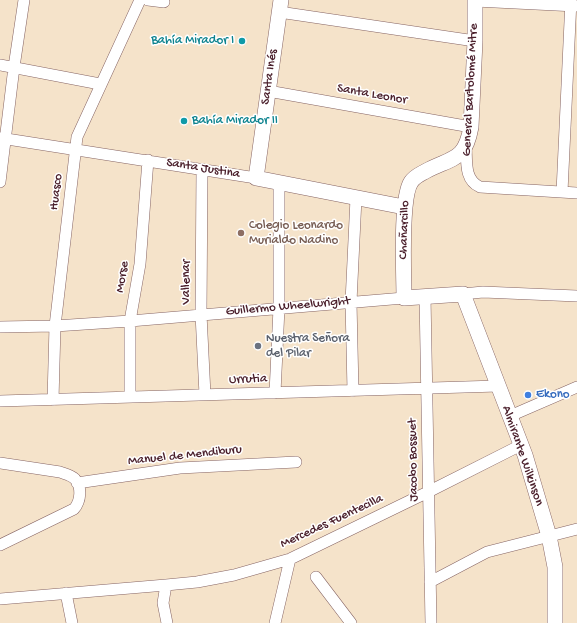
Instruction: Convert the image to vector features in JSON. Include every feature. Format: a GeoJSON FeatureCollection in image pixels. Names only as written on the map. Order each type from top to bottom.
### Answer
{"type":"FeatureCollection","features":[{"type":"Feature","properties":{"kind":"street"},"geometry":{"type":"LineString","coordinates":[[0,182],[2,138],[24,0]]}},
{"type":"Feature","properties":{"kind":"street","name":"Huasco"},"geometry":{"type":"LineString","coordinates":[[53,400],[55,326],[77,138],[100,84],[140,0]]}},
{"type":"Feature","properties":{"kind":"street"},"geometry":{"type":"LineString","coordinates":[[148,0],[164,2]]}},
{"type":"Feature","properties":{"kind":"street"},"geometry":{"type":"LineString","coordinates":[[475,1],[573,4],[572,86],[562,192],[577,193]]}},
{"type":"Feature","properties":{"kind":"street","name":"General Bartolomé Mitre"},"geometry":{"type":"LineString","coordinates":[[475,1],[475,41],[471,127],[466,146],[467,169],[470,180],[480,187],[562,192]]}},
{"type":"Feature","properties":{"kind":"street"},"geometry":{"type":"LineString","coordinates":[[280,6],[475,41]]}},
{"type":"Feature","properties":{"kind":"street","name":"Santa Inés"},"geometry":{"type":"LineString","coordinates":[[256,178],[280,6]]}},
{"type":"Feature","properties":{"kind":"street"},"geometry":{"type":"LineString","coordinates":[[0,65],[100,84]]}},
{"type":"Feature","properties":{"kind":"street","name":"Santa Leonor"},"geometry":{"type":"LineString","coordinates":[[268,91],[471,127]]}},
{"type":"Feature","properties":{"kind":"street","name":"Santa Justina"},"geometry":{"type":"LineString","coordinates":[[2,138],[280,182],[404,207]]}},
{"type":"Feature","properties":{"kind":"street","name":"Chañarcillo"},"geometry":{"type":"LineString","coordinates":[[404,298],[404,207],[411,182],[418,175],[455,158],[461,154],[466,146]]}},
{"type":"Feature","properties":{"kind":"street","name":"Morse"},"geometry":{"type":"LineString","coordinates":[[130,397],[130,321],[140,264],[148,160]]}},
{"type":"Feature","properties":{"kind":"street","name":"Vallenar"},"geometry":{"type":"LineString","coordinates":[[202,169],[201,314],[205,395]]}},
{"type":"Feature","properties":{"kind":"street"},"geometry":{"type":"LineString","coordinates":[[275,393],[279,308],[280,182]]}},
{"type":"Feature","properties":{"kind":"street"},"geometry":{"type":"LineString","coordinates":[[353,390],[351,302],[356,198]]}},
{"type":"Feature","properties":{"kind":"street","name":"Guillermo Wheelwright"},"geometry":{"type":"LineString","coordinates":[[0,327],[55,326],[130,321],[484,292],[577,296]]}},
{"type":"Feature","properties":{"kind":"street","name":"Almirante Wilkinson"},"geometry":{"type":"LineString","coordinates":[[463,294],[521,445],[549,536],[555,567],[555,623]]}},
{"type":"Feature","properties":{"kind":"street","name":"Jacobo Bossuet"},"geometry":{"type":"LineString","coordinates":[[425,296],[431,623]]}},
{"type":"Feature","properties":{"kind":"street","name":"Urrutia"},"geometry":{"type":"LineString","coordinates":[[0,401],[498,386]]}},
{"type":"Feature","properties":{"kind":"street"},"geometry":{"type":"LineString","coordinates":[[510,416],[577,387]]}},
{"type":"Feature","properties":{"kind":"street","name":"Mercedes Fuentecilla"},"geometry":{"type":"LineString","coordinates":[[0,599],[166,585],[234,575],[290,559],[521,445]]}},
{"type":"Feature","properties":{"kind":"street","name":"Manuel de Mendiburu"},"geometry":{"type":"LineString","coordinates":[[77,484],[180,468],[296,462]]}},
{"type":"Feature","properties":{"kind":"street"},"geometry":{"type":"LineString","coordinates":[[0,463],[60,472],[75,479],[80,499],[74,509],[0,545]]}},
{"type":"Feature","properties":{"kind":"street"},"geometry":{"type":"LineString","coordinates":[[430,582],[487,552],[577,529]]}},
{"type":"Feature","properties":{"kind":"street"},"geometry":{"type":"LineString","coordinates":[[275,623],[290,559]]}},
{"type":"Feature","properties":{"kind":"street"},"geometry":{"type":"LineString","coordinates":[[316,577],[352,623]]}},
{"type":"Feature","properties":{"kind":"street"},"geometry":{"type":"LineString","coordinates":[[166,585],[163,603],[167,623]]}},
{"type":"Feature","properties":{"kind":"street"},"geometry":{"type":"LineString","coordinates":[[66,593],[72,623]]}},
{"type":"Feature","properties":{"kind":"place","name":"Bahía Mirador I"},"geometry":{"type":"Point","coordinates":[242,41]}},
{"type":"Feature","properties":{"kind":"place","name":"Bahía Mirador II"},"geometry":{"type":"Point","coordinates":[184,121]}},
{"type":"Feature","properties":{"kind":"place","name":"Colegio Leonardo Murialdo Nadino"},"geometry":{"type":"Point","coordinates":[241,233]}},
{"type":"Feature","properties":{"kind":"place","name":"Nuestra Señora del Pilar"},"geometry":{"type":"Point","coordinates":[258,346]}},
{"type":"Feature","properties":{"kind":"place","name":"Ekono"},"geometry":{"type":"Point","coordinates":[528,395]}}]}
